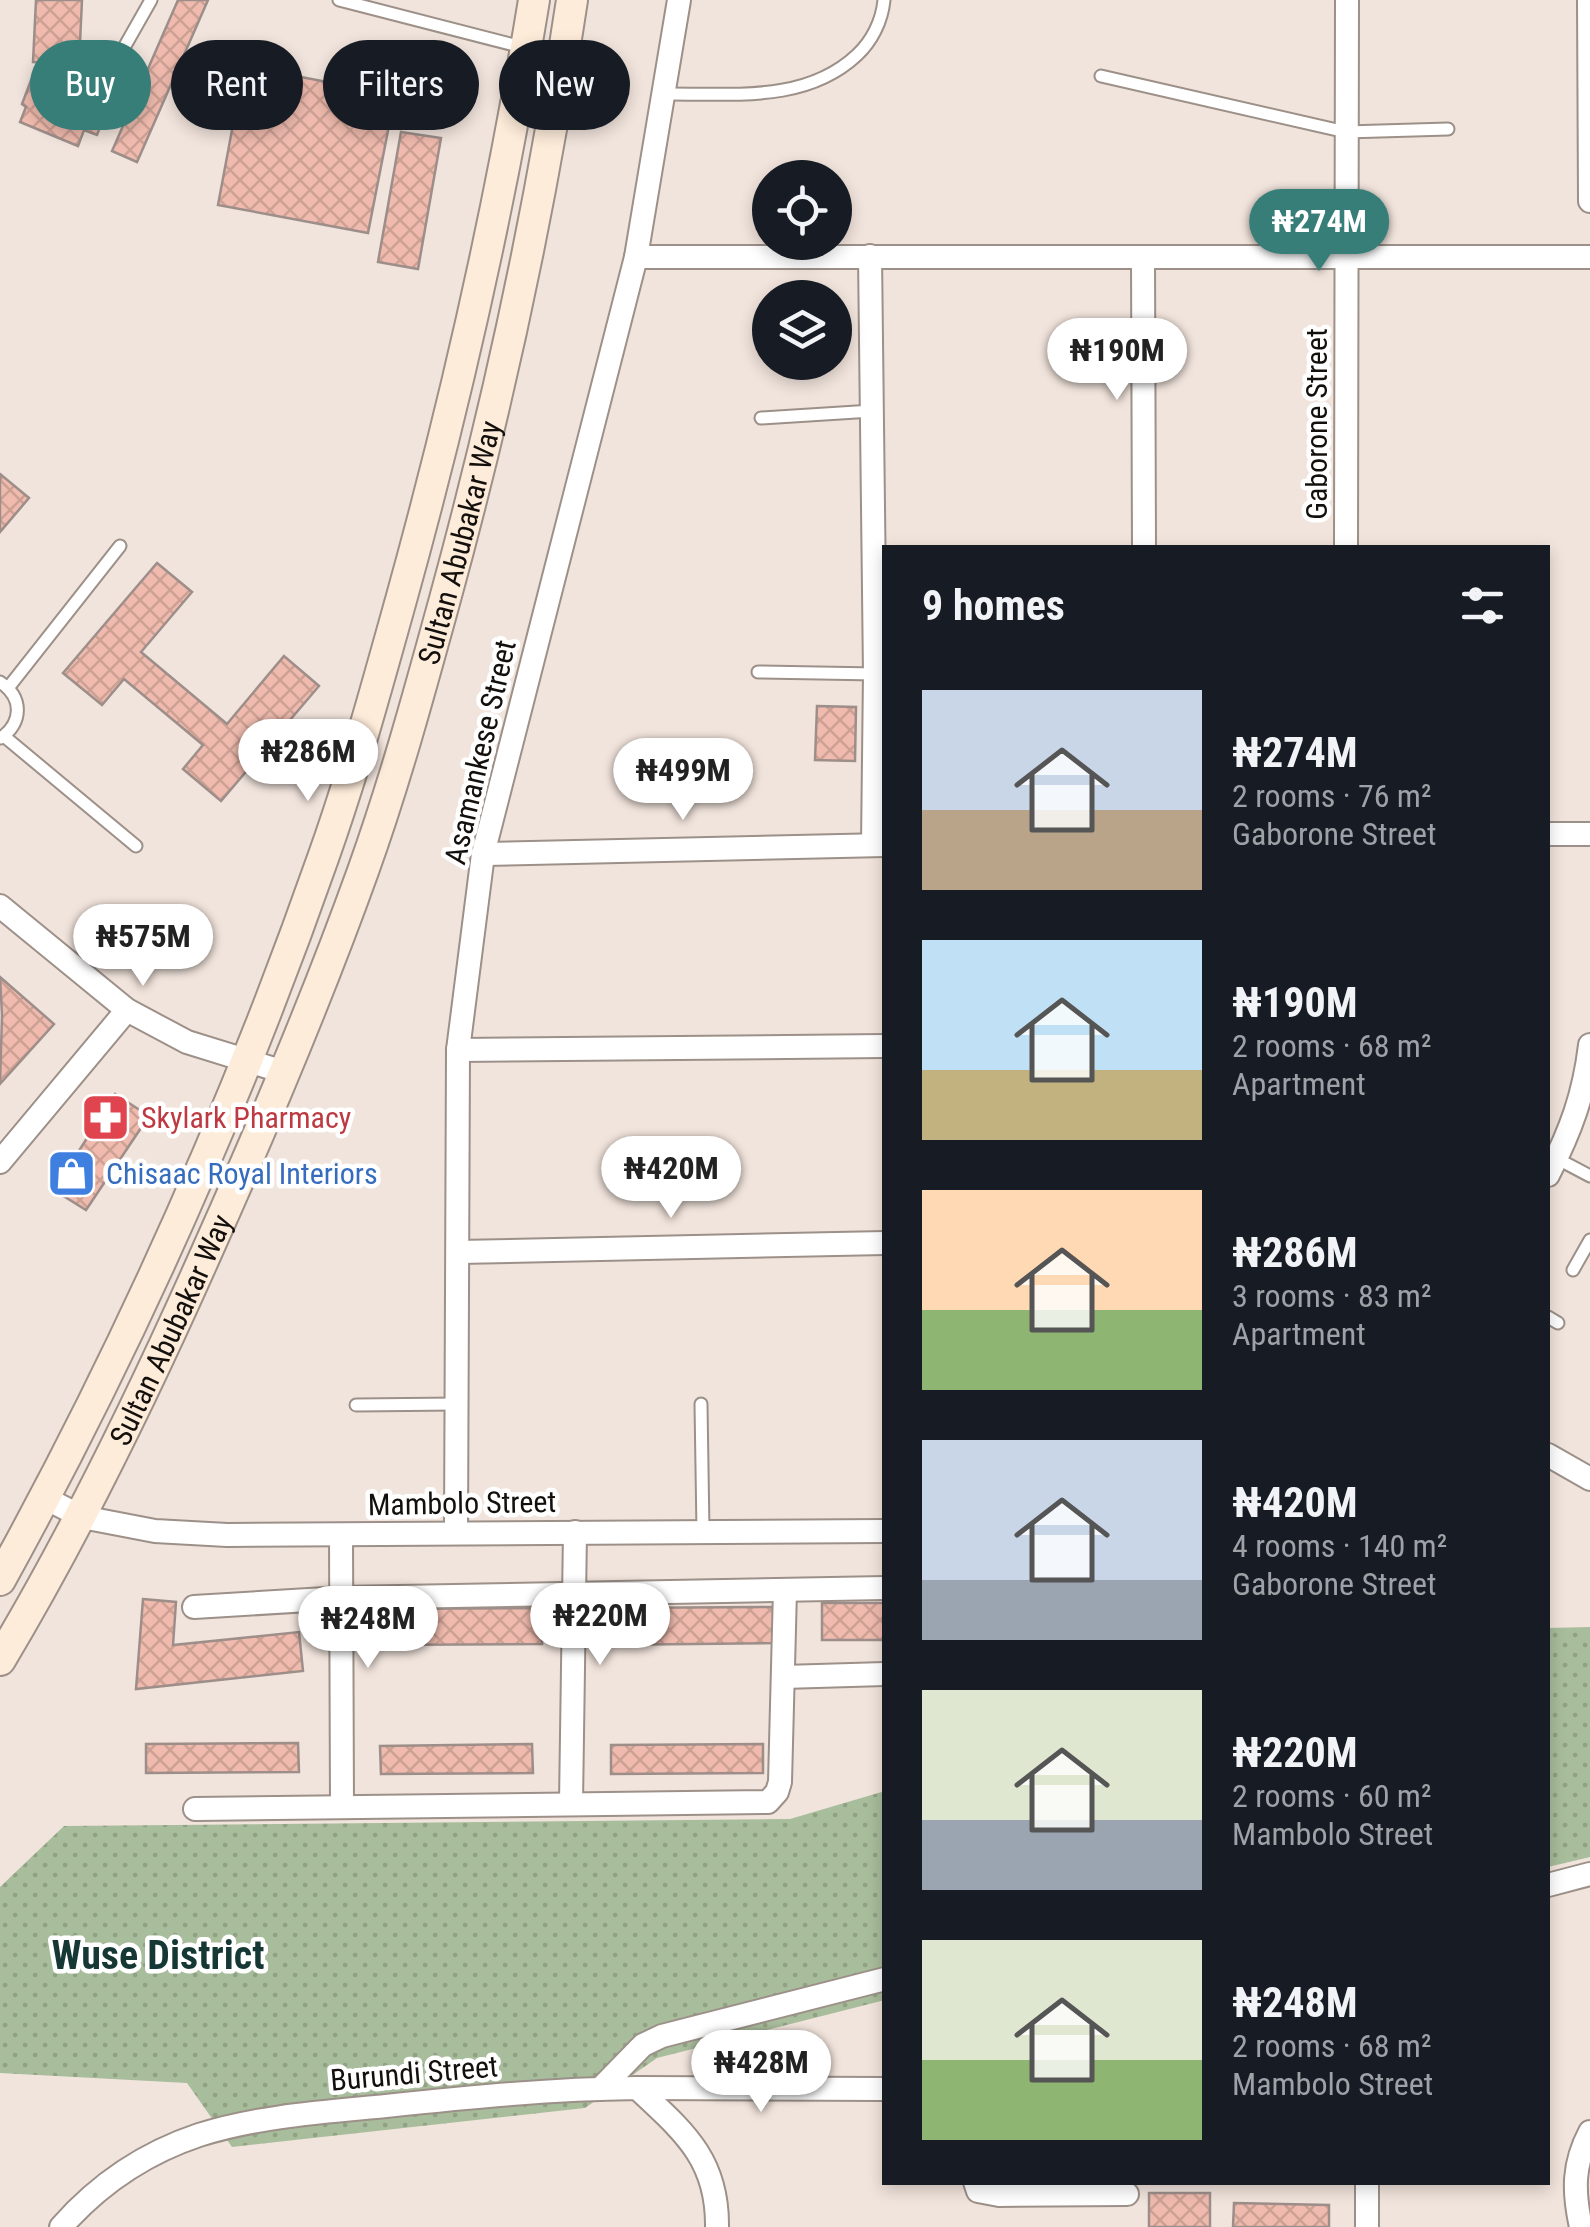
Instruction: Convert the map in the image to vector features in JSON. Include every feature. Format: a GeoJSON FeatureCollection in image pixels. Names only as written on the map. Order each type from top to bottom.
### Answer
{"type":"FeatureCollection","features":[{"type":"Feature","properties":{"kind":"main road","name":"Sultan Abubakar Way"},"geometry":{"type":"LineString","coordinates":[[527,40],[534,0]]}},
{"type":"Feature","properties":{"kind":"main road","name":"Sultan Abubakar Way"},"geometry":{"type":"LineString","coordinates":[[0,1660],[82,1517],[168,1338],[287,1074],[365,867],[424,676],[481,466],[532,238],[572,0]]}},
{"type":"Feature","properties":{"kind":"main road","name":"Sultan Abubakar Way"},"geometry":{"type":"LineString","coordinates":[[0,1580],[46,1498],[132,1321],[246,1061],[324,856],[384,662],[441,456],[493,231],[511,130]]}},
{"type":"Feature","properties":{"kind":"street","name":"Asamankese Street"},"geometry":{"type":"LineString","coordinates":[[456,1532],[458,1050],[483,854],[636,257],[679,0]]}},
{"type":"Feature","properties":{"kind":"street","name":"Gaborone Street"},"geometry":{"type":"LineString","coordinates":[[1346,545],[1347,0]]}},
{"type":"Feature","properties":{"kind":"street"},"geometry":{"type":"LineString","coordinates":[[1589,0],[1590,201]]}},
{"type":"Feature","properties":{"kind":"street"},"geometry":{"type":"LineString","coordinates":[[483,854],[879,845],[880,674],[870,256]]}},
{"type":"Feature","properties":{"kind":"street"},"geometry":{"type":"LineString","coordinates":[[636,257],[1590,257]]}},
{"type":"Feature","properties":{"kind":"street"},"geometry":{"type":"LineString","coordinates":[[1142,257],[1144,545]]}},
{"type":"Feature","properties":{"kind":"street"},"geometry":{"type":"LineString","coordinates":[[1550,834],[1590,834]]}},
{"type":"Feature","properties":{"kind":"street"},"geometry":{"type":"LineString","coordinates":[[0,906],[127,1010],[188,1042],[287,1074]]}},
{"type":"Feature","properties":{"kind":"street"},"geometry":{"type":"LineString","coordinates":[[0,1162],[127,1010]]}},
{"type":"Feature","properties":{"kind":"street"},"geometry":{"type":"LineString","coordinates":[[1552,1166],[1571,1131],[1586,1078],[1590,1045]]}},
{"type":"Feature","properties":{"kind":"street"},"geometry":{"type":"LineString","coordinates":[[458,1050],[882,1046]]}},
{"type":"Feature","properties":{"kind":"street"},"geometry":{"type":"LineString","coordinates":[[458,1252],[882,1242]]}},
{"type":"Feature","properties":{"kind":"street"},"geometry":{"type":"LineString","coordinates":[[1550,1456],[1590,1479]]}},
{"type":"Feature","properties":{"kind":"street","name":"Mambolo Street"},"geometry":{"type":"LineString","coordinates":[[46,1498],[82,1517],[155,1531],[226,1535],[882,1531]]}},
{"type":"Feature","properties":{"kind":"street"},"geometry":{"type":"LineString","coordinates":[[571,1803],[575,1532]]}},
{"type":"Feature","properties":{"kind":"street"},"geometry":{"type":"LineString","coordinates":[[341,1535],[342,1808]]}},
{"type":"Feature","properties":{"kind":"street"},"geometry":{"type":"LineString","coordinates":[[194,1607],[342,1598],[882,1588]]}},
{"type":"Feature","properties":{"kind":"street"},"geometry":{"type":"LineString","coordinates":[[194,1808],[768,1802],[780,1782],[785,1590]]}},
{"type":"Feature","properties":{"kind":"street"},"geometry":{"type":"LineString","coordinates":[[783,1677],[882,1674]]}},
{"type":"Feature","properties":{"kind":"street"},"geometry":{"type":"LineString","coordinates":[[1550,1885],[1590,1874]]}},
{"type":"Feature","properties":{"kind":"street"},"geometry":{"type":"LineString","coordinates":[[601,2088],[644,2045],[662,2036],[882,1980]]}},
{"type":"Feature","properties":{"kind":"street","name":"Burundi Street"},"geometry":{"type":"LineString","coordinates":[[61,2227],[85,2199],[134,2164],[197,2136],[277,2117],[601,2088],[882,2089]]}},
{"type":"Feature","properties":{"kind":"street"},"geometry":{"type":"LineString","coordinates":[[637,2088],[689,2137],[710,2173],[717,2227]]}},
{"type":"Feature","properties":{"kind":"street"},"geometry":{"type":"LineString","coordinates":[[1581,2227],[1575,2200],[1578,2154],[1590,2132]]}},
{"type":"Feature","properties":{"kind":"street"},"geometry":{"type":"LineString","coordinates":[[976,2185],[978,2191],[999,2196],[1127,2194]]}},
{"type":"Feature","properties":{"kind":"street"},"geometry":{"type":"LineString","coordinates":[[1367,2185],[1367,2227]]}},
{"type":"Feature","properties":{"kind":"lane"},"geometry":{"type":"LineString","coordinates":[[128,40],[151,0]]}},
{"type":"Feature","properties":{"kind":"lane"},"geometry":{"type":"LineString","coordinates":[[664,94],[778,92],[815,84],[843,68],[870,42],[884,0]]}},
{"type":"Feature","properties":{"kind":"lane"},"geometry":{"type":"LineString","coordinates":[[347,1],[499,41]]}},
{"type":"Feature","properties":{"kind":"lane"},"geometry":{"type":"LineString","coordinates":[[1101,76],[1346,132],[1448,129]]}},
{"type":"Feature","properties":{"kind":"lane"},"geometry":{"type":"LineString","coordinates":[[761,418],[872,411]]}},
{"type":"Feature","properties":{"kind":"lane"},"geometry":{"type":"LineString","coordinates":[[120,546],[4,685],[18,704],[18,716],[14,728],[2,738],[136,846]]}},
{"type":"Feature","properties":{"kind":"lane"},"geometry":{"type":"LineString","coordinates":[[758,672],[880,674]]}},
{"type":"Feature","properties":{"kind":"lane"},"geometry":{"type":"LineString","coordinates":[[1552,1166],[1590,1176]]}},
{"type":"Feature","properties":{"kind":"lane"},"geometry":{"type":"LineString","coordinates":[[1573,1270],[1590,1240]]}},
{"type":"Feature","properties":{"kind":"lane"},"geometry":{"type":"LineString","coordinates":[[356,1405],[457,1404]]}},
{"type":"Feature","properties":{"kind":"lane"},"geometry":{"type":"LineString","coordinates":[[701,1404],[702,1531]]}},
{"type":"Feature","properties":{"kind":"green space"},"geometry":{"type":"Polygon","coordinates":[[[1590,1627],[1590,1857],[1550,1867],[1550,1628],[1590,1627]]]}},
{"type":"Feature","properties":{"kind":"green space"},"geometry":{"type":"Polygon","coordinates":[[[882,1792],[882,2001],[657,2058],[585,2108],[232,2147],[187,2083],[0,2073],[0,1887],[64,1826],[790,1819],[882,1792]]]}},
{"type":"Feature","properties":{"kind":"building"},"geometry":{"type":"Polygon","coordinates":[[[36,0],[82,0],[80,40],[34,40],[36,0]]]}},
{"type":"Feature","properties":{"kind":"building"},"geometry":{"type":"Polygon","coordinates":[[[178,0],[208,0],[190,40],[171,40],[171,84],[137,162],[112,151],[121,130],[151,130],[151,62],[178,0]]]}},
{"type":"Feature","properties":{"kind":"building"},"geometry":{"type":"Polygon","coordinates":[[[303,77],[323,81],[323,130],[388,130],[368,233],[218,205],[232,130],[303,130],[303,77]]]}},
{"type":"Feature","properties":{"kind":"building"},"geometry":{"type":"Polygon","coordinates":[[[30,83],[30,126],[20,122],[26,107],[22,104],[30,83]]]}},
{"type":"Feature","properties":{"kind":"building"},"geometry":{"type":"Polygon","coordinates":[[[39,130],[84,130],[78,146],[39,130]]]}},
{"type":"Feature","properties":{"kind":"building"},"geometry":{"type":"Polygon","coordinates":[[[401,132],[441,138],[418,269],[378,262],[401,132]]]}},
{"type":"Feature","properties":{"kind":"building"},"geometry":{"type":"Polygon","coordinates":[[[0,474],[29,498],[0,532],[0,474]]]}},
{"type":"Feature","properties":{"kind":"building"},"geometry":{"type":"Polygon","coordinates":[[[157,563],[192,592],[141,652],[227,724],[284,656],[319,686],[221,801],[183,769],[203,745],[124,679],[102,705],[63,673],[157,563]]]}},
{"type":"Feature","properties":{"kind":"building"},"geometry":{"type":"Polygon","coordinates":[[[817,706],[856,707],[855,761],[815,760],[817,706]]]}},
{"type":"Feature","properties":{"kind":"building"},"geometry":{"type":"Polygon","coordinates":[[[0,977],[54,1024],[0,1084],[2,1015],[0,977]]]}},
{"type":"Feature","properties":{"kind":"building"},"geometry":{"type":"Polygon","coordinates":[[[115,1094],[149,1116],[86,1210],[54,1190],[115,1094]]]}},
{"type":"Feature","properties":{"kind":"building"},"geometry":{"type":"Polygon","coordinates":[[[143,1599],[176,1602],[173,1645],[299,1632],[303,1671],[136,1689],[143,1599]]]}},
{"type":"Feature","properties":{"kind":"building"},"geometry":{"type":"Polygon","coordinates":[[[822,1603],[882,1603],[882,1640],[822,1640],[822,1603]]]}},
{"type":"Feature","properties":{"kind":"building"},"geometry":{"type":"Polygon","coordinates":[[[775,1607],[775,1643],[601,1645],[601,1608],[775,1607]]]}},
{"type":"Feature","properties":{"kind":"building"},"geometry":{"type":"Polygon","coordinates":[[[542,1608],[542,1644],[368,1645],[367,1609],[542,1608]]]}},
{"type":"Feature","properties":{"kind":"building"},"geometry":{"type":"Polygon","coordinates":[[[298,1743],[299,1772],[146,1773],[146,1744],[298,1743]]]}},
{"type":"Feature","properties":{"kind":"building"},"geometry":{"type":"Polygon","coordinates":[[[532,1744],[533,1773],[381,1774],[380,1746],[532,1744]]]}},
{"type":"Feature","properties":{"kind":"building"},"geometry":{"type":"Polygon","coordinates":[[[763,1744],[763,1773],[611,1774],[611,1745],[763,1744]]]}},
{"type":"Feature","properties":{"kind":"building"},"geometry":{"type":"Polygon","coordinates":[[[1149,2193],[1210,2193],[1210,2227],[1149,2227],[1149,2193]]]}},
{"type":"Feature","properties":{"kind":"building"},"geometry":{"type":"Polygon","coordinates":[[[1234,2203],[1329,2205],[1329,2227],[1233,2227],[1234,2203]]]}},
{"type":"Feature","properties":{"kind":"place","name":"Skylark Pharmacy"},"geometry":{"type":"Point","coordinates":[106,1117]}},
{"type":"Feature","properties":{"kind":"place","name":"Chisaac Royal Interiors"},"geometry":{"type":"Point","coordinates":[71,1173]}},
{"type":"Feature","properties":{"kind":"district","name":"Wuse District"},"geometry":{"type":"Point","coordinates":[158,1955]}}]}
